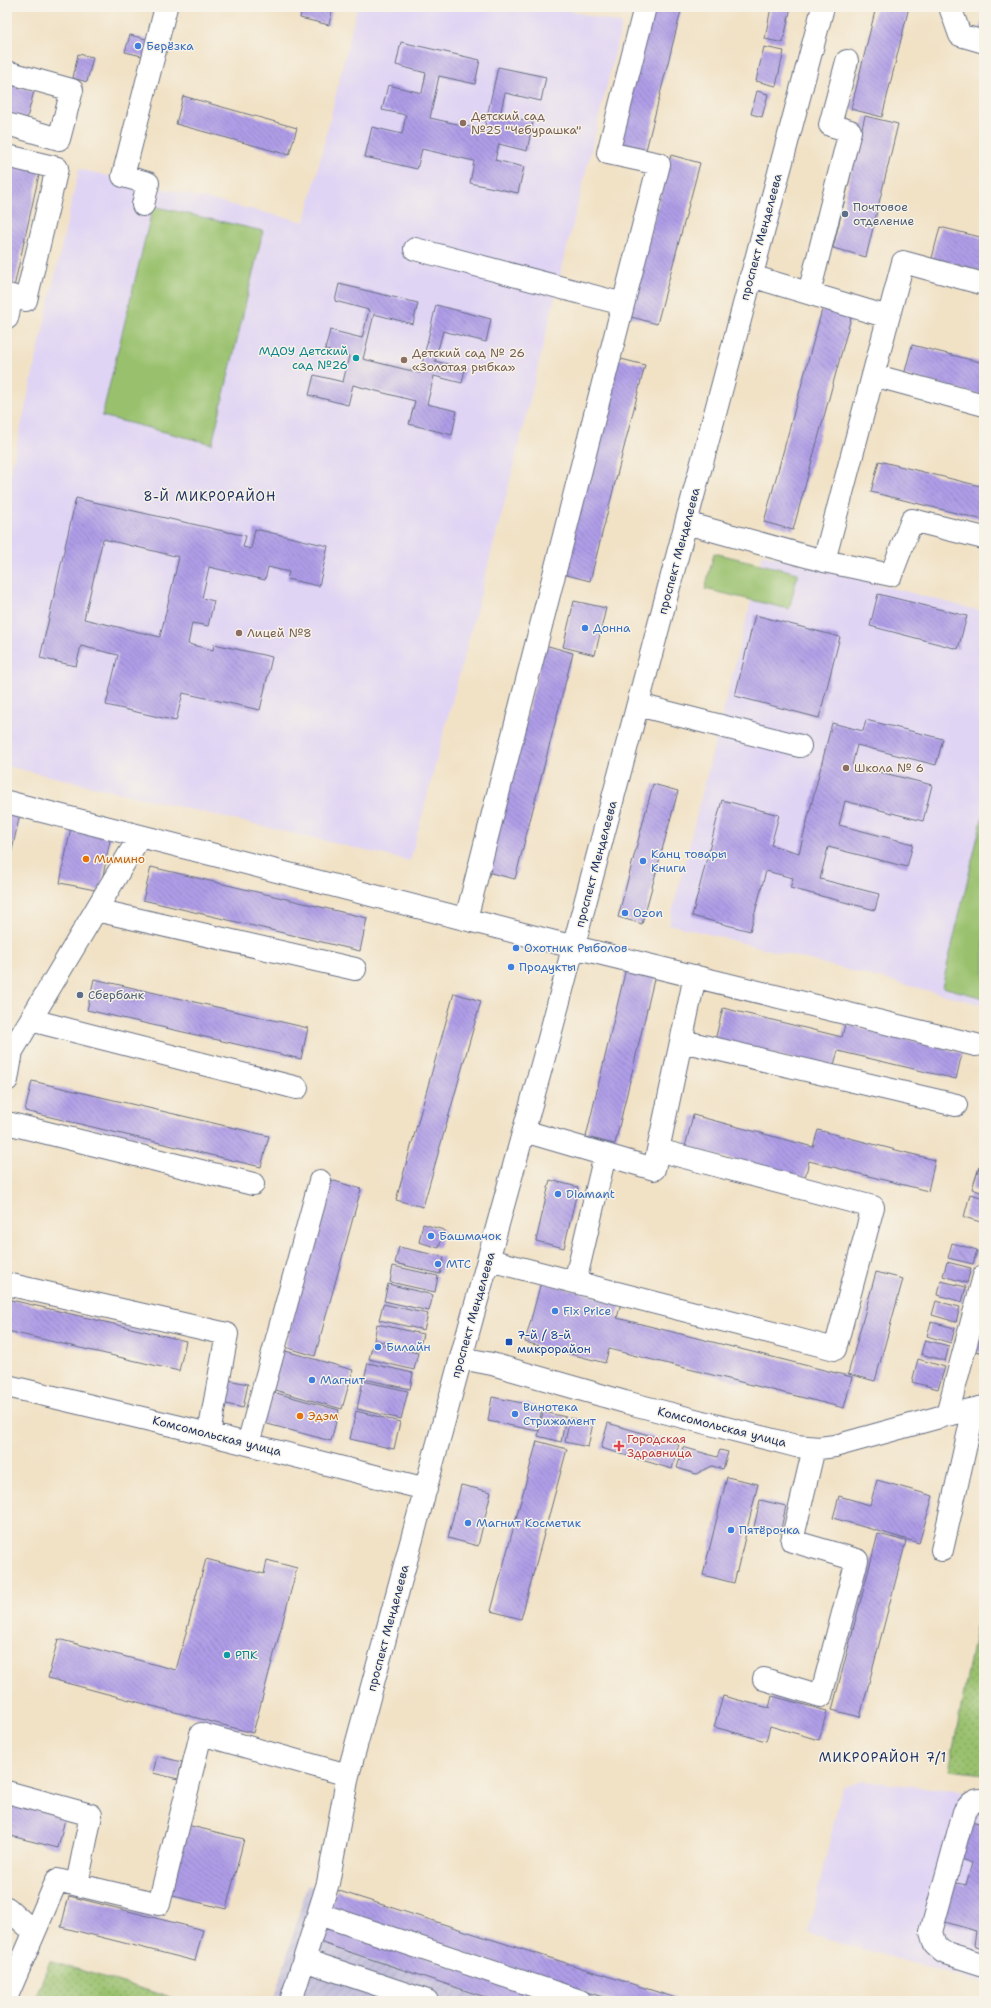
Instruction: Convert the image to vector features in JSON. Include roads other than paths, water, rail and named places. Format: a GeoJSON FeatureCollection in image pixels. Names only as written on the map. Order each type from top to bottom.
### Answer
{"type":"FeatureCollection","features":[{"type":"Feature","properties":{"kind":"street"},"geometry":{"type":"LineString","coordinates":[[143,205],[148,183],[123,176],[166,7]]}},
{"type":"Feature","properties":{"kind":"street"},"geometry":{"type":"LineString","coordinates":[[466,919],[659,164],[608,153],[645,7]]}},
{"type":"Feature","properties":{"kind":"street","name":"проспект Менделеева"},"geometry":{"type":"LineString","coordinates":[[291,2001],[328,1883],[348,1775],[460,1358],[489,1260],[574,947],[750,276],[823,7]]}},
{"type":"Feature","properties":{"kind":"street"},"geometry":{"type":"LineString","coordinates":[[950,7],[960,35],[984,42]]}},
{"type":"Feature","properties":{"kind":"street"},"geometry":{"type":"LineString","coordinates":[[809,293],[850,131],[830,125],[846,61]]}},
{"type":"Feature","properties":{"kind":"street"},"geometry":{"type":"LineString","coordinates":[[7,72],[72,90],[59,138],[7,124]]}},
{"type":"Feature","properties":{"kind":"street"},"geometry":{"type":"LineString","coordinates":[[7,156],[57,168],[26,300],[9,296],[7,318]]}},
{"type":"Feature","properties":{"kind":"street"},"geometry":{"type":"LineString","coordinates":[[415,249],[624,304]]}},
{"type":"Feature","properties":{"kind":"street"},"geometry":{"type":"LineString","coordinates":[[824,561],[903,262],[984,284]]}},
{"type":"Feature","properties":{"kind":"street"},"geometry":{"type":"LineString","coordinates":[[750,276],[888,317]]}},
{"type":"Feature","properties":{"kind":"street"},"geometry":{"type":"LineString","coordinates":[[873,375],[984,405]]}},
{"type":"Feature","properties":{"kind":"street"},"geometry":{"type":"LineString","coordinates":[[686,523],[824,561],[891,575],[912,520],[984,538]]}},
{"type":"Feature","properties":{"kind":"street"},"geometry":{"type":"LineString","coordinates":[[638,705],[800,746]]}},
{"type":"Feature","properties":{"kind":"street"},"geometry":{"type":"LineString","coordinates":[[7,802],[574,947],[976,1045]]}},
{"type":"Feature","properties":{"kind":"street"},"geometry":{"type":"LineString","coordinates":[[7,1080],[12,1052],[140,836]]}},
{"type":"Feature","properties":{"kind":"street"},"geometry":{"type":"LineString","coordinates":[[96,910],[355,969]]}},
{"type":"Feature","properties":{"kind":"street"},"geometry":{"type":"LineString","coordinates":[[524,1131],[654,1169],[695,976]]}},
{"type":"Feature","properties":{"kind":"street"},"geometry":{"type":"LineString","coordinates":[[31,1020],[297,1088]]}},
{"type":"Feature","properties":{"kind":"street"},"geometry":{"type":"LineString","coordinates":[[682,1041],[956,1105]]}},
{"type":"Feature","properties":{"kind":"street"},"geometry":{"type":"LineString","coordinates":[[7,1123],[253,1184]]}},
{"type":"Feature","properties":{"kind":"street"},"geometry":{"type":"LineString","coordinates":[[489,1260],[835,1349],[873,1207],[658,1150]]}},
{"type":"Feature","properties":{"kind":"street"},"geometry":{"type":"LineString","coordinates":[[574,1282],[605,1155]]}},
{"type":"Feature","properties":{"kind":"street"},"geometry":{"type":"LineString","coordinates":[[248,1444],[320,1181]]}},
{"type":"Feature","properties":{"kind":"street"},"geometry":{"type":"LineString","coordinates":[[947,1415],[984,1276]]}},
{"type":"Feature","properties":{"kind":"street"},"geometry":{"type":"LineString","coordinates":[[7,1284],[227,1334],[209,1434]]}},
{"type":"Feature","properties":{"kind":"street","name":"Комсомольская улица"},"geometry":{"type":"LineString","coordinates":[[460,1358],[492,1364],[625,1402],[796,1446],[814,1448],[835,1446],[856,1441],[947,1415],[979,1408]]}},
{"type":"Feature","properties":{"kind":"street","name":"Комсомольская улица"},"geometry":{"type":"LineString","coordinates":[[7,1386],[209,1434],[426,1489]]}},
{"type":"Feature","properties":{"kind":"street"},"geometry":{"type":"LineString","coordinates":[[942,1550],[979,1408]]}},
{"type":"Feature","properties":{"kind":"street"},"geometry":{"type":"LineString","coordinates":[[764,1679],[821,1696],[857,1560],[792,1541],[814,1448]]}},
{"type":"Feature","properties":{"kind":"street"},"geometry":{"type":"LineString","coordinates":[[7,1996],[57,1880],[159,1904],[200,1734],[348,1775]]}},
{"type":"Feature","properties":{"kind":"street"},"geometry":{"type":"LineString","coordinates":[[7,1792],[91,1815],[77,1884]]}},
{"type":"Feature","properties":{"kind":"street"},"geometry":{"type":"LineString","coordinates":[[984,1800],[978,1799],[971,1802],[964,1812],[931,1932],[935,1945],[943,1952],[984,1965]]}},
{"type":"Feature","properties":{"kind":"street"},"geometry":{"type":"LineString","coordinates":[[7,1908],[34,1932]]}},
{"type":"Feature","properties":{"kind":"street"},"geometry":{"type":"LineString","coordinates":[[318,1914],[580,2001]]}},
{"type":"Feature","properties":{"kind":"street"},"geometry":{"type":"LineString","coordinates":[[304,1960],[427,2001]]}},
{"type":"Feature","properties":{"kind":"place","name":"Берёзка"},"geometry":{"type":"Point","coordinates":[138,46]}},
{"type":"Feature","properties":{"kind":"place","name":"Детский сад №25 \"Чебурашка\""},"geometry":{"type":"Point","coordinates":[463,123]}},
{"type":"Feature","properties":{"kind":"place","name":"Почтовое отделение"},"geometry":{"type":"Point","coordinates":[845,214]}},
{"type":"Feature","properties":{"kind":"place","name":"МДОУ Детский сад №26"},"geometry":{"type":"Point","coordinates":[356,358]}},
{"type":"Feature","properties":{"kind":"place","name":"Детский сад № 26 «Золотая рыбка»"},"geometry":{"type":"Point","coordinates":[404,360]}},
{"type":"Feature","properties":{"kind":"place","name":"Донна"},"geometry":{"type":"Point","coordinates":[585,628]}},
{"type":"Feature","properties":{"kind":"place","name":"Лицей №8"},"geometry":{"type":"Point","coordinates":[239,633]}},
{"type":"Feature","properties":{"kind":"place","name":"Школа № 6"},"geometry":{"type":"Point","coordinates":[846,768]}},
{"type":"Feature","properties":{"kind":"place","name":"Мимино"},"geometry":{"type":"Point","coordinates":[86,859]}},
{"type":"Feature","properties":{"kind":"place","name":"Канц товары Книги"},"geometry":{"type":"Point","coordinates":[643,861]}},
{"type":"Feature","properties":{"kind":"place","name":"Ozon"},"geometry":{"type":"Point","coordinates":[625,913]}},
{"type":"Feature","properties":{"kind":"place","name":"Охотник Рыболов"},"geometry":{"type":"Point","coordinates":[516,948]}},
{"type":"Feature","properties":{"kind":"place","name":"Продукты"},"geometry":{"type":"Point","coordinates":[511,967]}},
{"type":"Feature","properties":{"kind":"place","name":"Сбербанк"},"geometry":{"type":"Point","coordinates":[80,995]}},
{"type":"Feature","properties":{"kind":"place","name":"Diamant"},"geometry":{"type":"Point","coordinates":[558,1194]}},
{"type":"Feature","properties":{"kind":"place","name":"Башмачок"},"geometry":{"type":"Point","coordinates":[431,1236]}},
{"type":"Feature","properties":{"kind":"place","name":"МТС"},"geometry":{"type":"Point","coordinates":[438,1264]}},
{"type":"Feature","properties":{"kind":"place","name":"Fix Price"},"geometry":{"type":"Point","coordinates":[555,1311]}},
{"type":"Feature","properties":{"kind":"place","name":"7-й / 8-й микрорайон"},"geometry":{"type":"Point","coordinates":[509,1342]}},
{"type":"Feature","properties":{"kind":"place","name":"Билайн"},"geometry":{"type":"Point","coordinates":[378,1347]}},
{"type":"Feature","properties":{"kind":"place","name":"Магнит"},"geometry":{"type":"Point","coordinates":[312,1380]}},
{"type":"Feature","properties":{"kind":"place","name":"Винотека Стрижамент"},"geometry":{"type":"Point","coordinates":[515,1414]}},
{"type":"Feature","properties":{"kind":"place","name":"Эдэм"},"geometry":{"type":"Point","coordinates":[300,1416]}},
{"type":"Feature","properties":{"kind":"place","name":"Городская Здравница"},"geometry":{"type":"Point","coordinates":[619,1446]}},
{"type":"Feature","properties":{"kind":"place","name":"Магнит Косметик"},"geometry":{"type":"Point","coordinates":[468,1523]}},
{"type":"Feature","properties":{"kind":"place","name":"Пятёрочка"},"geometry":{"type":"Point","coordinates":[731,1530]}},
{"type":"Feature","properties":{"kind":"place","name":"РПК"},"geometry":{"type":"Point","coordinates":[227,1655]}},
{"type":"Feature","properties":{"kind":"district","name":"8-Й МИКРОРАЙОН"},"geometry":{"type":"Point","coordinates":[210,496]}},
{"type":"Feature","properties":{"kind":"district","name":"МИКРОРАЙОН 7/1"},"geometry":{"type":"Point","coordinates":[883,1757]}}]}
